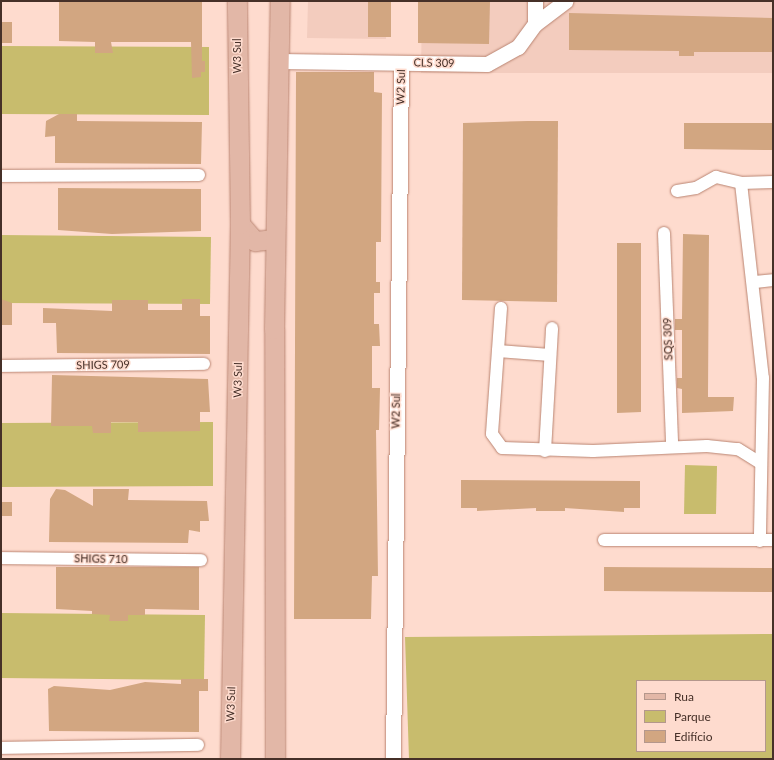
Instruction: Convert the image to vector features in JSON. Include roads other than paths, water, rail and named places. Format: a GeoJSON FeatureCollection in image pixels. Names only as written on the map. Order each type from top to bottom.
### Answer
{"type":"FeatureCollection","features":[{"type":"Feature","properties":{"kind":"main road","name":"W3 Sul"},"geometry":{"type":"LineString","coordinates":[[230,759],[240,224],[237,1]]}},
{"type":"Feature","properties":{"kind":"main road"},"geometry":{"type":"LineString","coordinates":[[275,759],[275,239],[280,61],[280,1]]}},
{"type":"Feature","properties":{"kind":"main road"},"geometry":{"type":"LineString","coordinates":[[240,224],[255,241],[275,239]]}},
{"type":"Feature","properties":{"kind":"street"},"geometry":{"type":"LineString","coordinates":[[535,1],[535,24]]}},
{"type":"Feature","properties":{"kind":"street","name":"CLS 309"},"geometry":{"type":"LineString","coordinates":[[280,61],[487,64],[518,47],[535,24],[565,1]]}},
{"type":"Feature","properties":{"kind":"street","name":"W2 Sul"},"geometry":{"type":"LineString","coordinates":[[393,759],[401,63]]}},
{"type":"Feature","properties":{"kind":"street"},"geometry":{"type":"LineString","coordinates":[[1,176],[199,175]]}},
{"type":"Feature","properties":{"kind":"street"},"geometry":{"type":"LineString","coordinates":[[677,191],[696,188],[716,177],[741,182],[773,182]]}},
{"type":"Feature","properties":{"kind":"street"},"geometry":{"type":"LineString","coordinates":[[741,182],[755,282],[763,378],[759,462],[760,541]]}},
{"type":"Feature","properties":{"kind":"street","name":"SQS 309"},"geometry":{"type":"LineString","coordinates":[[664,233],[672,446]]}},
{"type":"Feature","properties":{"kind":"street"},"geometry":{"type":"LineString","coordinates":[[755,282],[773,280]]}},
{"type":"Feature","properties":{"kind":"street"},"geometry":{"type":"LineString","coordinates":[[501,308],[494,439],[507,450],[545,451],[672,446],[738,449],[759,462]]}},
{"type":"Feature","properties":{"kind":"street"},"geometry":{"type":"LineString","coordinates":[[545,451],[552,328]]}},
{"type":"Feature","properties":{"kind":"street"},"geometry":{"type":"LineString","coordinates":[[498,351],[550,355]]}},
{"type":"Feature","properties":{"kind":"street","name":"SHIGS 709"},"geometry":{"type":"LineString","coordinates":[[1,366],[204,364]]}},
{"type":"Feature","properties":{"kind":"street"},"geometry":{"type":"LineString","coordinates":[[604,540],[773,540]]}},
{"type":"Feature","properties":{"kind":"street","name":"SHIGS 710"},"geometry":{"type":"LineString","coordinates":[[1,558],[201,560]]}},
{"type":"Feature","properties":{"kind":"street"},"geometry":{"type":"LineString","coordinates":[[1,748],[198,745]]}}]}
